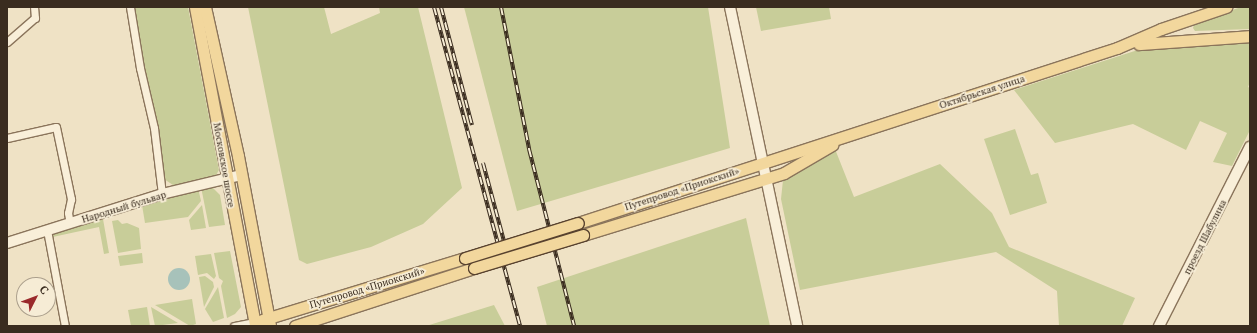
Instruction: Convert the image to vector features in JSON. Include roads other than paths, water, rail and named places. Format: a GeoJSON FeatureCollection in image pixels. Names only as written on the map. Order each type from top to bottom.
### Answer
{"type":"FeatureCollection","features":[{"type":"Feature","properties":{"kind":"main road","name":"Московское шоссе"},"geometry":{"type":"LineString","coordinates":[[195,7],[254,324]]}},
{"type":"Feature","properties":{"kind":"main road","name":"Московское шоссе"},"geometry":{"type":"LineString","coordinates":[[206,7],[241,175],[269,322]]}},
{"type":"Feature","properties":{"kind":"main road","name":"Октябрьская улица"},"geometry":{"type":"LineString","coordinates":[[762,162],[1117,48],[1161,29],[1226,7]]}},
{"type":"Feature","properties":{"kind":"main road","name":"Октябрьская улица"},"geometry":{"type":"LineString","coordinates":[[1117,48],[1150,41],[1250,36]]}},
{"type":"Feature","properties":{"kind":"main road","name":"Октябрьская улица"},"geometry":{"type":"LineString","coordinates":[[764,178],[784,173],[848,135]]}},
{"type":"Feature","properties":{"kind":"main road","name":"Путепровод «Приокский»"},"geometry":{"type":"LineString","coordinates":[[269,322],[578,223],[762,162]]}},
{"type":"Feature","properties":{"kind":"main road","name":"Путепровод «Приокский»"},"geometry":{"type":"LineString","coordinates":[[295,326],[474,268],[764,178]]}},
{"type":"Feature","properties":{"kind":"main road"},"geometry":{"type":"LineString","coordinates":[[254,324],[269,322]]}},
{"type":"Feature","properties":{"kind":"street"},"geometry":{"type":"LineString","coordinates":[[7,42],[34,18],[34,7]]}},
{"type":"Feature","properties":{"kind":"street"},"geometry":{"type":"LineString","coordinates":[[130,7],[140,68],[154,128],[162,194]]}},
{"type":"Feature","properties":{"kind":"street"},"geometry":{"type":"LineString","coordinates":[[730,7],[764,178],[797,326]]}},
{"type":"Feature","properties":{"kind":"street"},"geometry":{"type":"LineString","coordinates":[[7,138],[56,127],[71,199],[68,213],[70,223]]}},
{"type":"Feature","properties":{"kind":"street","name":"проезд Шабулина"},"geometry":{"type":"LineString","coordinates":[[1159,326],[1250,147]]}},
{"type":"Feature","properties":{"kind":"street","name":"Народный бульвар"},"geometry":{"type":"LineString","coordinates":[[7,242],[162,194],[241,175]]}},
{"type":"Feature","properties":{"kind":"street"},"geometry":{"type":"LineString","coordinates":[[47,230],[65,326]]}},
{"type":"Feature","properties":{"kind":"street"},"geometry":{"type":"LineString","coordinates":[[236,326],[254,324]]}},
{"type":"Feature","properties":{"kind":"water"},"geometry":{"type":"Polygon","coordinates":[[[179,268],[187,271],[190,279],[187,287],[179,290],[171,287],[168,279],[171,271],[179,268]]]}},
{"type":"Feature","properties":{"kind":"railway"},"geometry":{"type":"LineString","coordinates":[[434,7],[520,326]]}},
{"type":"Feature","properties":{"kind":"railway"},"geometry":{"type":"LineString","coordinates":[[441,7],[472,125]]}},
{"type":"Feature","properties":{"kind":"railway"},"geometry":{"type":"LineString","coordinates":[[501,7],[529,149],[574,326]]}},
{"type":"Feature","properties":{"kind":"railway"},"geometry":{"type":"LineString","coordinates":[[483,163],[505,245]]}}]}
